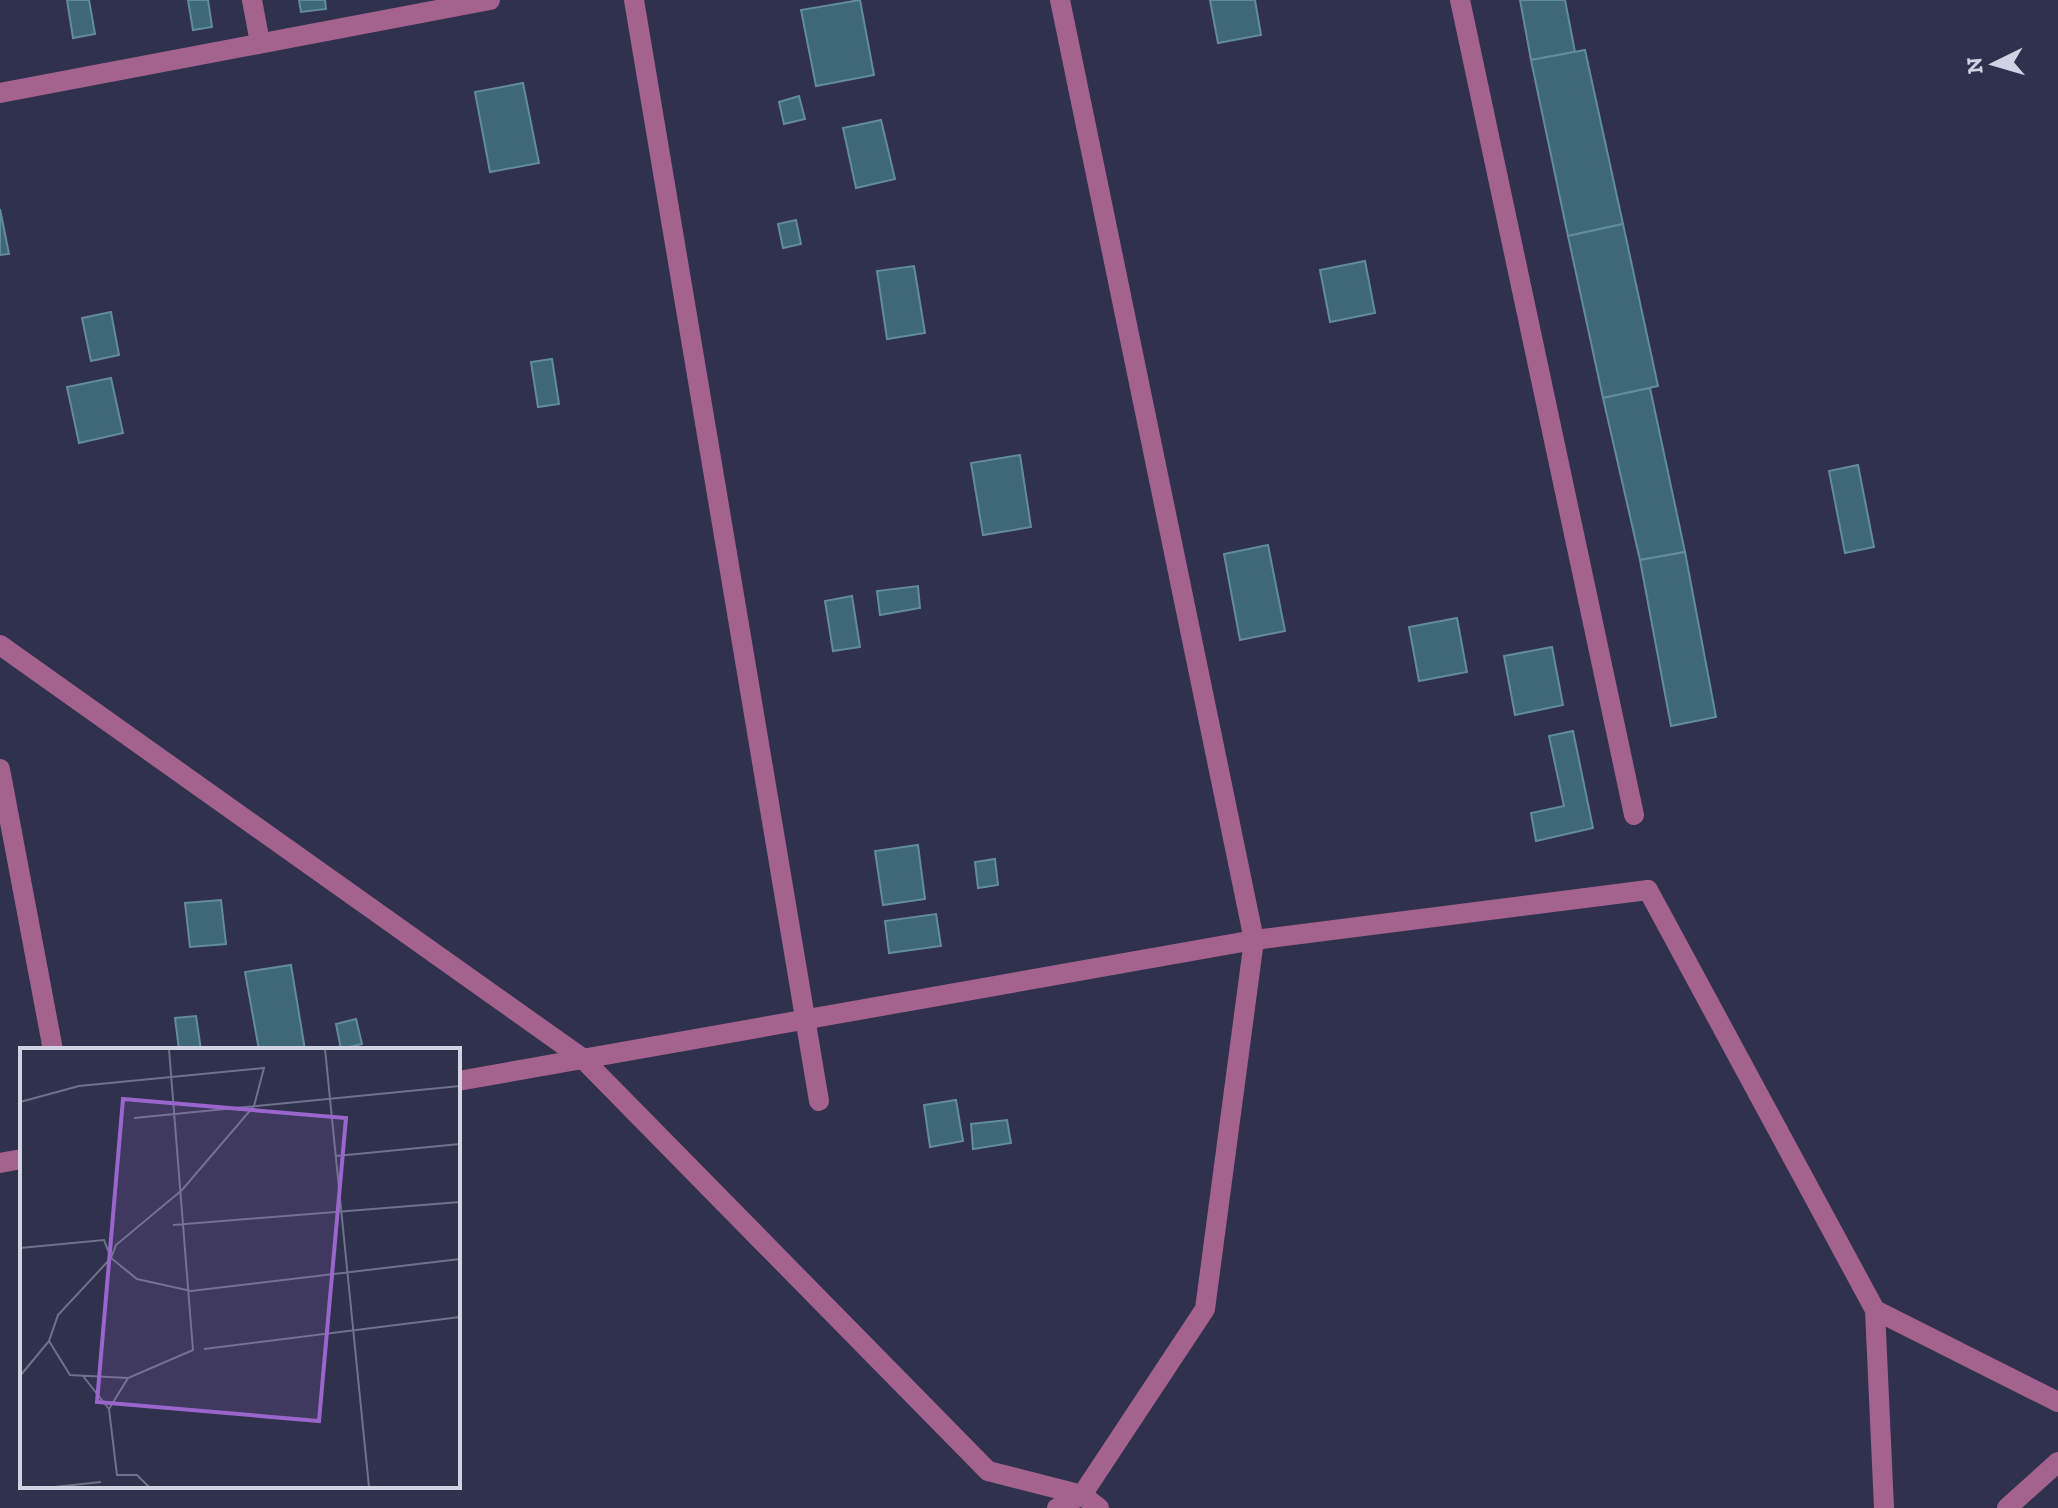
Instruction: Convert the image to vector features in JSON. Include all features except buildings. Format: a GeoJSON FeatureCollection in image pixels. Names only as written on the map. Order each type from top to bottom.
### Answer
{"type":"FeatureCollection","features":[{"type":"Feature","properties":{"kind":"street"},"geometry":{"type":"LineString","coordinates":[[252,0],[260,43]]}},
{"type":"Feature","properties":{"kind":"street"},"geometry":{"type":"LineString","coordinates":[[0,93],[490,0]]}},
{"type":"Feature","properties":{"kind":"street"},"geometry":{"type":"LineString","coordinates":[[634,0],[819,1101]]}},
{"type":"Feature","properties":{"kind":"street"},"geometry":{"type":"LineString","coordinates":[[1057,1508],[1082,1495],[1205,1309],[1254,940],[1060,0]]}},
{"type":"Feature","properties":{"kind":"street"},"geometry":{"type":"LineString","coordinates":[[1460,0],[1634,815]]}},
{"type":"Feature","properties":{"kind":"street"},"geometry":{"type":"LineString","coordinates":[[0,645],[582,1058],[988,1471],[1082,1495],[1099,1508]]}},
{"type":"Feature","properties":{"kind":"street"},"geometry":{"type":"LineString","coordinates":[[0,769],[53,1048]]}},
{"type":"Feature","properties":{"kind":"street"},"geometry":{"type":"LineString","coordinates":[[460,1081],[1254,940],[1648,890],[1875,1310],[1884,1508]]}},
{"type":"Feature","properties":{"kind":"street"},"geometry":{"type":"LineString","coordinates":[[0,1163],[20,1159]]}},
{"type":"Feature","properties":{"kind":"street"},"geometry":{"type":"LineString","coordinates":[[1875,1310],[2058,1402]]}},
{"type":"Feature","properties":{"kind":"street"},"geometry":{"type":"LineString","coordinates":[[2007,1508],[2058,1462]]}}]}
